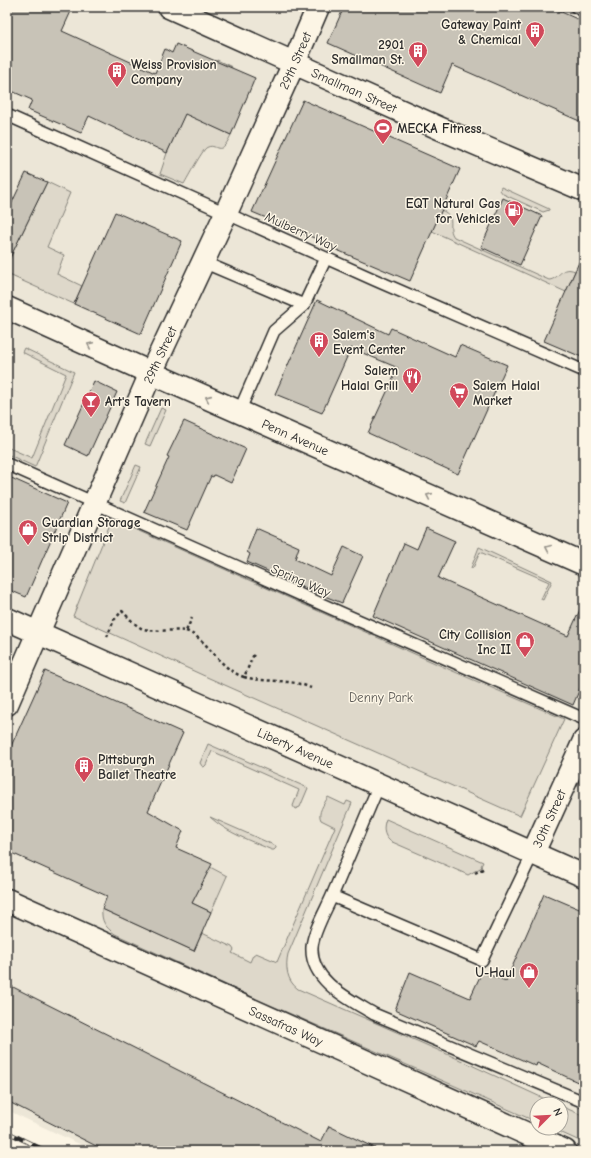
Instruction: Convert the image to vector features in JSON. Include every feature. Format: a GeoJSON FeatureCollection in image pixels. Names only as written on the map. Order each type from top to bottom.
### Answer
{"type":"FeatureCollection","features":[{"type":"Feature","properties":{"kind":"street","name":"Smallman Street"},"geometry":{"type":"LineString","coordinates":[[169,7],[294,64],[584,190]]}},
{"type":"Feature","properties":{"kind":"street","name":"29th Street"},"geometry":{"type":"LineString","coordinates":[[7,704],[151,373],[294,64],[318,7]]}},
{"type":"Feature","properties":{"kind":"street","name":"Penn Avenue"},"geometry":{"type":"LineString","coordinates":[[7,308],[584,564]]}},
{"type":"Feature","properties":{"kind":"street","name":"Liberty Avenue"},"geometry":{"type":"LineString","coordinates":[[7,619],[584,876]]}},
{"type":"Feature","properties":{"kind":"street","name":"30th Street"},"geometry":{"type":"LineString","coordinates":[[533,853],[584,741]]}},
{"type":"Feature","properties":{"kind":"street","name":"Sassafras Way"},"geometry":{"type":"LineString","coordinates":[[7,900],[565,1151]]}},
{"type":"Feature","properties":{"kind":"lane"},"geometry":{"type":"LineString","coordinates":[[576,7],[584,11]]}},
{"type":"Feature","properties":{"kind":"lane","name":"Mulberry Way"},"geometry":{"type":"LineString","coordinates":[[7,116],[584,371]]}},
{"type":"Feature","properties":{"kind":"lane"},"geometry":{"type":"LineString","coordinates":[[239,412],[274,331],[304,305],[326,258]]}},
{"type":"Feature","properties":{"kind":"lane"},"geometry":{"type":"LineString","coordinates":[[203,262],[304,305]]}},
{"type":"Feature","properties":{"kind":"lane","name":"Spring Way"},"geometry":{"type":"LineString","coordinates":[[7,464],[346,616],[584,719]]}},
{"type":"Feature","properties":{"kind":"lane"},"geometry":{"type":"LineString","coordinates":[[380,786],[315,935],[312,946],[313,961],[318,972],[329,984],[346,997],[374,1014],[584,1102]]}},
{"type":"Feature","properties":{"kind":"lane"},"geometry":{"type":"LineString","coordinates":[[332,896],[482,960],[533,853]]}},
{"type":"Feature","properties":{"kind":"path"},"geometry":{"type":"LineString","coordinates":[[107,637],[114,620],[122,611],[134,623],[146,630],[186,631],[197,637],[220,662],[231,671],[244,677],[252,680],[296,682],[311,688]]}},
{"type":"Feature","properties":{"kind":"path"},"geometry":{"type":"LineString","coordinates":[[186,631],[192,618]]}},
{"type":"Feature","properties":{"kind":"path"},"geometry":{"type":"LineString","coordinates":[[244,677],[254,654]]}},
{"type":"Feature","properties":{"kind":"path"},"geometry":{"type":"LineString","coordinates":[[475,873],[485,868]]}},
{"type":"Feature","properties":{"kind":"shaded area"},"geometry":{"type":"Polygon","coordinates":[[[7,7],[584,7],[584,1151],[94,1151],[7,1110],[7,7]]]}},
{"type":"Feature","properties":{"kind":"green space"},"geometry":{"type":"Polygon","coordinates":[[[217,60],[232,67],[206,123],[231,135],[224,147],[218,148],[210,146],[204,150],[184,184],[160,174],[167,153],[202,75],[212,70],[217,60]]]}},
{"type":"Feature","properties":{"kind":"green space"},"geometry":{"type":"Polygon","coordinates":[[[47,182],[70,193],[47,247],[64,255],[57,274],[82,286],[74,304],[7,274],[7,264],[47,182]]]}},
{"type":"Feature","properties":{"kind":"green space"},"geometry":{"type":"Polygon","coordinates":[[[501,187],[549,210],[543,212],[503,194],[500,190],[501,187]]]}},
{"type":"Feature","properties":{"kind":"green space"},"geometry":{"type":"Polygon","coordinates":[[[441,210],[449,216],[451,230],[454,237],[549,280],[553,279],[563,271],[575,271],[566,292],[432,231],[441,210]]]}},
{"type":"Feature","properties":{"kind":"green space"},"geometry":{"type":"Polygon","coordinates":[[[24,348],[74,372],[35,467],[7,454],[7,447],[32,458],[66,374],[22,352],[24,348]]]}},
{"type":"Feature","properties":{"kind":"green space"},"geometry":{"type":"Polygon","coordinates":[[[161,408],[166,410],[150,446],[145,444],[161,408]]]}},
{"type":"Feature","properties":{"kind":"green space"},"geometry":{"type":"Polygon","coordinates":[[[136,465],[141,467],[125,503],[120,501],[136,465]]]}},
{"type":"Feature","properties":{"kind":"green space","name":"Denny Park"},"geometry":{"type":"Polygon","coordinates":[[[112,519],[564,719],[520,816],[73,616],[112,519]]]}},
{"type":"Feature","properties":{"kind":"green space"},"geometry":{"type":"Polygon","coordinates":[[[479,547],[552,581],[543,600],[541,599],[549,582],[480,552],[473,568],[471,568],[479,547]]]}},
{"type":"Feature","properties":{"kind":"green space"},"geometry":{"type":"Polygon","coordinates":[[[208,744],[308,788],[300,807],[295,809],[293,806],[299,790],[212,751],[206,765],[204,767],[202,766],[200,763],[208,744]]]}},
{"type":"Feature","properties":{"kind":"green space"},"geometry":{"type":"Polygon","coordinates":[[[328,797],[345,805],[347,801],[352,803],[288,954],[287,969],[291,982],[298,989],[539,1096],[529,1096],[529,1118],[259,1000],[115,934],[104,923],[102,909],[194,951],[202,933],[232,947],[234,950],[232,953],[250,962],[253,955],[256,953],[277,962],[335,827],[321,820],[320,814],[328,797]]]}},
{"type":"Feature","properties":{"kind":"green space"},"geometry":{"type":"Polygon","coordinates":[[[210,817],[276,846],[276,848],[272,850],[240,836],[224,828],[210,817]]]}},
{"type":"Feature","properties":{"kind":"green space"},"geometry":{"type":"Polygon","coordinates":[[[386,819],[483,862],[482,867],[468,875],[390,841],[384,831],[386,819]]]}},
{"type":"Feature","properties":{"kind":"green space"},"geometry":{"type":"Polygon","coordinates":[[[210,867],[227,876],[211,912],[192,903],[210,867]]]}},
{"type":"Feature","properties":{"kind":"green space"},"geometry":{"type":"Polygon","coordinates":[[[569,1109],[584,1116],[584,1143],[569,1136],[569,1109]]]}},
{"type":"Feature","properties":{"kind":"building","name":"Weiss Provision Company"},"geometry":{"type":"Polygon","coordinates":[[[7,7],[73,7],[62,31],[155,73],[165,49],[172,53],[176,44],[255,78],[231,135],[185,114],[167,153],[89,116],[81,133],[28,110],[32,100],[7,89],[7,7]]]}},
{"type":"Feature","properties":{"kind":"building"},"geometry":{"type":"Polygon","coordinates":[[[344,7],[550,7],[584,22],[584,123],[452,65],[440,93],[328,43],[344,7]]]}},
{"type":"Feature","properties":{"kind":"building"},"geometry":{"type":"Polygon","coordinates":[[[303,100],[460,169],[410,281],[252,212],[303,100]]]}},
{"type":"Feature","properties":{"kind":"building"},"geometry":{"type":"Polygon","coordinates":[[[26,173],[47,182],[7,264],[7,213],[26,173]]]}},
{"type":"Feature","properties":{"kind":"building","name":"EQT Natural Gas for Vehicles"},"geometry":{"type":"Polygon","coordinates":[[[503,198],[542,216],[520,265],[481,247],[503,198]]]}},
{"type":"Feature","properties":{"kind":"building"},"geometry":{"type":"Polygon","coordinates":[[[115,212],[182,241],[141,334],[74,304],[115,212]]]}},
{"type":"Feature","properties":{"kind":"building"},"geometry":{"type":"Polygon","coordinates":[[[584,251],[584,358],[544,341],[584,251]]]}},
{"type":"Feature","properties":{"kind":"building"},"geometry":{"type":"Polygon","coordinates":[[[317,300],[388,334],[391,328],[455,357],[460,345],[507,365],[458,474],[368,433],[398,368],[351,348],[322,413],[275,394],[317,300]]]}},
{"type":"Feature","properties":{"kind":"building","name":"Art's Tavern"},"geometry":{"type":"Polygon","coordinates":[[[94,381],[117,392],[88,456],[65,445],[94,381]]]}},
{"type":"Feature","properties":{"kind":"building"},"geometry":{"type":"Polygon","coordinates":[[[184,421],[246,449],[231,483],[214,475],[213,477],[211,476],[187,530],[144,512],[169,457],[167,456],[184,421]]]}},
{"type":"Feature","properties":{"kind":"building","name":"Guardian Storage Strip District"},"geometry":{"type":"Polygon","coordinates":[[[7,476],[67,503],[26,597],[7,589],[7,476]]]}},
{"type":"Feature","properties":{"kind":"building"},"geometry":{"type":"Polygon","coordinates":[[[256,528],[299,547],[295,559],[331,576],[344,547],[363,556],[342,603],[247,562],[250,554],[247,552],[256,528]]]}},
{"type":"Feature","properties":{"kind":"building","name":"City Collision Inc II"},"geometry":{"type":"Polygon","coordinates":[[[426,528],[455,541],[438,578],[568,636],[584,601],[584,679],[573,705],[373,616],[404,543],[417,549],[426,528]]]}},
{"type":"Feature","properties":{"kind":"building","name":"Pittsburgh Ballet Theatre"},"geometry":{"type":"Polygon","coordinates":[[[45,671],[183,733],[148,811],[183,831],[176,848],[212,864],[192,903],[211,912],[194,951],[102,909],[107,896],[7,851],[7,755],[45,671]]]}},
{"type":"Feature","properties":{"kind":"building","name":"U-Haul"},"geometry":{"type":"Polygon","coordinates":[[[544,894],[584,911],[584,1085],[537,1063],[536,1066],[479,1041],[476,1046],[395,1010],[410,972],[470,998],[482,972],[506,981],[544,894]]]}},
{"type":"Feature","properties":{"kind":"building"},"geometry":{"type":"Polygon","coordinates":[[[7,984],[321,1142],[329,1126],[381,1151],[106,1151],[7,1101],[7,984]]]}},
{"type":"Feature","properties":{"kind":"railway"},"geometry":{"type":"LineString","coordinates":[[7,1132],[46,1151]]}},
{"type":"Feature","properties":{"kind":"place","name":"Gateway Paint & Chemical"},"geometry":{"type":"Point","coordinates":[535,48]}},
{"type":"Feature","properties":{"kind":"place","name":"2901 Smallman St."},"geometry":{"type":"Point","coordinates":[418,68]}},
{"type":"Feature","properties":{"kind":"place","name":"Weiss Provision Company"},"geometry":{"type":"Point","coordinates":[117,88]}},
{"type":"Feature","properties":{"kind":"place","name":"MECKA Fitness"},"geometry":{"type":"Point","coordinates":[383,145]}},
{"type":"Feature","properties":{"kind":"place","name":"EQT Natural Gas for Vehicles"},"geometry":{"type":"Point","coordinates":[514,227]}},
{"type":"Feature","properties":{"kind":"place","name":"Salem's Event Center"},"geometry":{"type":"Point","coordinates":[319,358]}},
{"type":"Feature","properties":{"kind":"place","name":"Salem Halal Grill"},"geometry":{"type":"Point","coordinates":[412,394]}},
{"type":"Feature","properties":{"kind":"place","name":"Salem Halal Market"},"geometry":{"type":"Point","coordinates":[459,409]}},
{"type":"Feature","properties":{"kind":"place","name":"Art's Tavern"},"geometry":{"type":"Point","coordinates":[91,418]}},
{"type":"Feature","properties":{"kind":"place","name":"Guardian Storage Strip District"},"geometry":{"type":"Point","coordinates":[28,546]}},
{"type":"Feature","properties":{"kind":"place","name":"City Collision Inc II"},"geometry":{"type":"Point","coordinates":[525,658]}},
{"type":"Feature","properties":{"kind":"place","name":"Pittsburgh Ballet Theatre"},"geometry":{"type":"Point","coordinates":[84,783]}},
{"type":"Feature","properties":{"kind":"place","name":"U-Haul"},"geometry":{"type":"Point","coordinates":[529,989]}}]}
